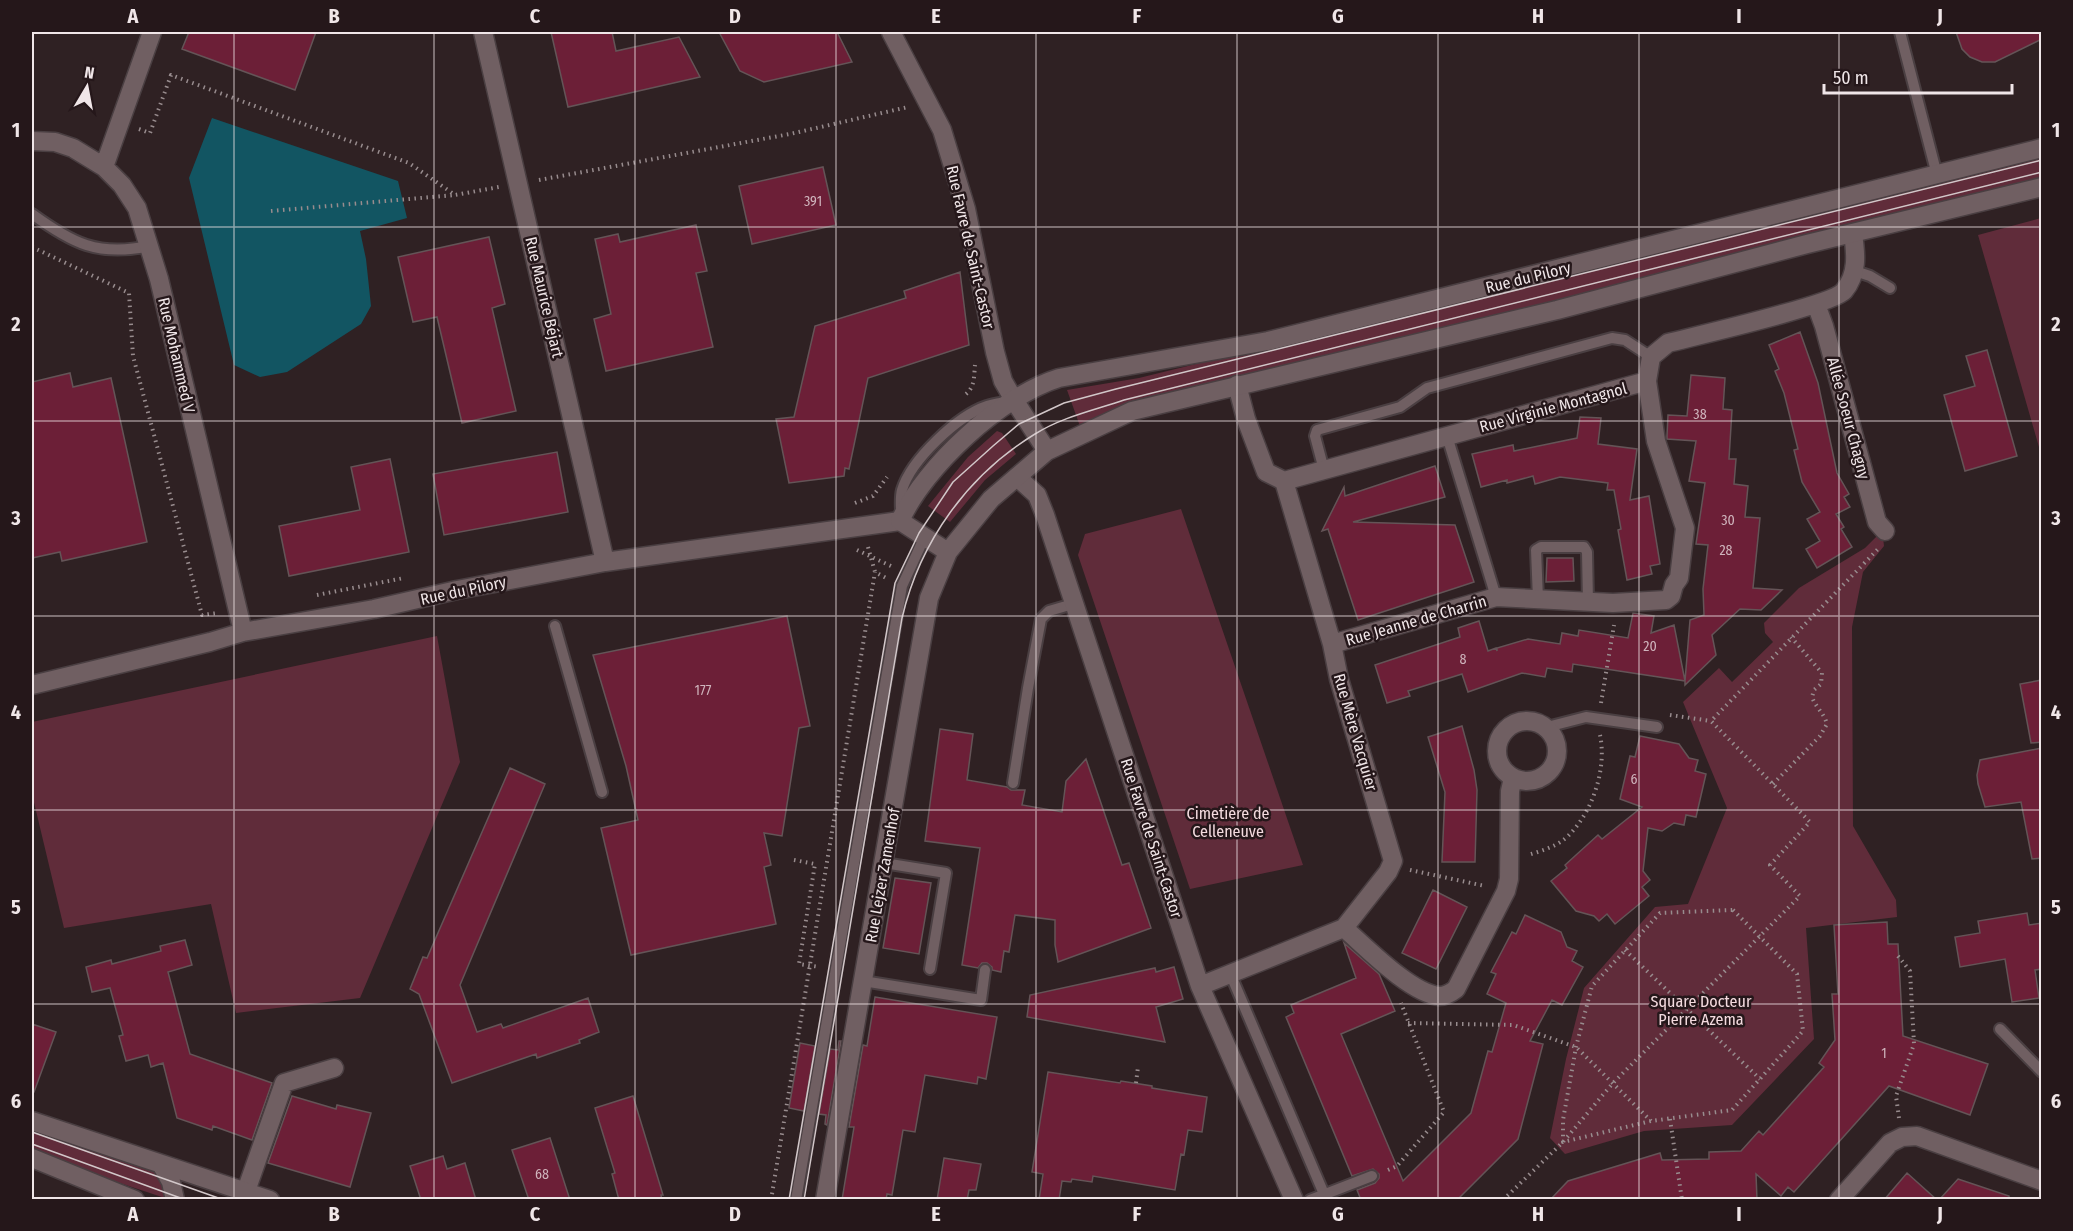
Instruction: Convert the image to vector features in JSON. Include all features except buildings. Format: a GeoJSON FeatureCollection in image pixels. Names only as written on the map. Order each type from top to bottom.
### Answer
{"type":"FeatureCollection","features":[{"type":"Feature","properties":{"kind":"street"},"geometry":{"type":"LineString","coordinates":[[104,167],[152,32]]}},
{"type":"Feature","properties":{"kind":"street","name":"Rue Maurice Béjart"},"geometry":{"type":"LineString","coordinates":[[483,32],[605,562]]}},
{"type":"Feature","properties":{"kind":"street","name":"Rue Favre de Saint-Castor"},"geometry":{"type":"LineString","coordinates":[[891,32],[942,130],[966,209],[1003,381],[1047,451]]}},
{"type":"Feature","properties":{"kind":"street","name":"Rue Mohammed V"},"geometry":{"type":"LineString","coordinates":[[32,141],[55,142],[73,148],[104,167],[122,185],[137,208],[159,279],[243,632]]}},
{"type":"Feature","properties":{"kind":"street","name":"Rue du Pilory"},"geometry":{"type":"LineString","coordinates":[[32,685],[243,632],[374,609],[457,590],[605,562],[900,521],[918,490],[962,438],[1038,385],[1059,378],[1268,341],[2042,148]]}},
{"type":"Feature","properties":{"kind":"street"},"geometry":{"type":"LineString","coordinates":[[1047,451],[1132,411],[1557,310],[1807,244],[2042,187]]}},
{"type":"Feature","properties":{"kind":"street"},"geometry":{"type":"LineString","coordinates":[[1651,357],[1668,343],[1816,304],[1843,292],[1855,271],[1853,234]]}},
{"type":"Feature","properties":{"kind":"street","name":"Allée Soeur Chagny"},"geometry":{"type":"LineString","coordinates":[[1816,304],[1881,537]]}},
{"type":"Feature","properties":{"kind":"street","name":"Rue Virginie Montagnol"},"geometry":{"type":"LineString","coordinates":[[1284,481],[1647,381],[1651,357]]}},
{"type":"Feature","properties":{"kind":"street","name":"Rue Jeanne de Charrin"},"geometry":{"type":"LineString","coordinates":[[1332,644],[1496,597],[1617,603],[1666,600],[1671,596],[1679,578],[1685,528],[1656,441],[1647,381]]}},
{"type":"Feature","properties":{"kind":"street"},"geometry":{"type":"LineString","coordinates":[[1238,386],[1246,419],[1266,472],[1284,481]]}},
{"type":"Feature","properties":{"kind":"street","name":"Rue Lejzer Zamenhof"},"geometry":{"type":"LineString","coordinates":[[825,1200],[929,598],[948,552],[991,499],[1047,451]]}},
{"type":"Feature","properties":{"kind":"street","name":"Rue Favre de Saint-Castor"},"geometry":{"type":"LineString","coordinates":[[1017,477],[1037,495],[1124,751],[1200,986],[1294,1200]]}},
{"type":"Feature","properties":{"kind":"street","name":"Rue Mère Vacquier"},"geometry":{"type":"LineString","coordinates":[[1284,481],[1332,644],[1339,679],[1392,856],[1392,866]]}},
{"type":"Feature","properties":{"kind":"street"},"geometry":{"type":"LineString","coordinates":[[900,521],[948,552]]}},
{"type":"Feature","properties":{"kind":"street"},"geometry":{"type":"LineString","coordinates":[[1518,722],[1538,722],[1547,728],[1554,735],[1558,754],[1550,772],[1533,781],[1513,778],[1499,763],[1498,743],[1502,734],[1509,726],[1518,722]]}},
{"type":"Feature","properties":{"kind":"street"},"geometry":{"type":"LineString","coordinates":[[1344,928],[1413,987],[1441,996],[1456,989],[1506,891],[1509,879],[1510,791],[1513,778]]}},
{"type":"Feature","properties":{"kind":"street"},"geometry":{"type":"LineString","coordinates":[[1200,986],[1344,928],[1392,866]]}},
{"type":"Feature","properties":{"kind":"street"},"geometry":{"type":"LineString","coordinates":[[246,1191],[284,1083],[334,1068]]}},
{"type":"Feature","properties":{"kind":"street"},"geometry":{"type":"LineString","coordinates":[[32,1121],[270,1200]]}},
{"type":"Feature","properties":{"kind":"street"},"geometry":{"type":"LineString","coordinates":[[1839,1200],[1890,1143],[1902,1137],[1917,1136],[2042,1181]]}},
{"type":"Feature","properties":{"kind":"street"},"geometry":{"type":"LineString","coordinates":[[32,1158],[135,1200]]}},
{"type":"Feature","properties":{"kind":"street"},"geometry":{"type":"LineString","coordinates":[[161,1164],[171,1182],[175,1200]]}},
{"type":"Feature","properties":{"kind":"lane"},"geometry":{"type":"LineString","coordinates":[[1900,32],[1937,175]]}},
{"type":"Feature","properties":{"kind":"lane"},"geometry":{"type":"LineString","coordinates":[[32,214],[58,233],[85,246],[124,249],[149,246]]}},
{"type":"Feature","properties":{"kind":"lane"},"geometry":{"type":"LineString","coordinates":[[1855,271],[1870,276],[1890,288]]}},
{"type":"Feature","properties":{"kind":"lane"},"geometry":{"type":"LineString","coordinates":[[1324,470],[1315,436],[1317,430],[1400,407],[1427,388],[1612,338],[1625,340],[1651,357]]}},
{"type":"Feature","properties":{"kind":"lane"},"geometry":{"type":"LineString","coordinates":[[1447,436],[1496,597]]}},
{"type":"Feature","properties":{"kind":"lane"},"geometry":{"type":"LineString","coordinates":[[796,1200],[902,586],[925,536]]}},
{"type":"Feature","properties":{"kind":"lane"},"geometry":{"type":"LineString","coordinates":[[1538,599],[1536,550],[1541,547],[1584,547],[1587,552],[1588,602]]}},
{"type":"Feature","properties":{"kind":"lane"},"geometry":{"type":"LineString","coordinates":[[1013,783],[1041,619],[1049,611],[1073,604]]}},
{"type":"Feature","properties":{"kind":"lane"},"geometry":{"type":"LineString","coordinates":[[555,626],[602,792]]}},
{"type":"Feature","properties":{"kind":"lane"},"geometry":{"type":"LineString","coordinates":[[1547,728],[1586,717],[1657,727]]}},
{"type":"Feature","properties":{"kind":"lane"},"geometry":{"type":"LineString","coordinates":[[884,863],[946,873],[930,969]]}},
{"type":"Feature","properties":{"kind":"lane"},"geometry":{"type":"LineString","coordinates":[[863,981],[981,1000],[985,970]]}},
{"type":"Feature","properties":{"kind":"lane"},"geometry":{"type":"LineString","coordinates":[[1230,973],[1324,1194]]}},
{"type":"Feature","properties":{"kind":"lane"},"geometry":{"type":"LineString","coordinates":[[2000,1029],[2042,1072]]}},
{"type":"Feature","properties":{"kind":"lane"},"geometry":{"type":"LineString","coordinates":[[1310,1200],[1372,1176]]}},
{"type":"Feature","properties":{"kind":"path"},"geometry":{"type":"LineString","coordinates":[[271,211],[455,195]]}},
{"type":"Feature","properties":{"kind":"path"},"geometry":{"type":"LineString","coordinates":[[32,247],[129,293],[133,356],[202,615],[238,610]]}},
{"type":"Feature","properties":{"kind":"path"},"geometry":{"type":"LineString","coordinates":[[848,504],[860,502]]}},
{"type":"Feature","properties":{"kind":"path"},"geometry":{"type":"LineString","coordinates":[[1503,1200],[1563,1142],[1613,1083],[1800,896],[1770,865],[1810,822],[1711,721],[1879,548],[1881,537]]}},
{"type":"Feature","properties":{"kind":"path"},"geometry":{"type":"LineString","coordinates":[[771,1200],[875,572]]}},
{"type":"Feature","properties":{"kind":"path"},"geometry":{"type":"LineString","coordinates":[[309,596],[414,576]]}},
{"type":"Feature","properties":{"kind":"path"},"geometry":{"type":"LineString","coordinates":[[1601,705],[1617,603]]}},
{"type":"Feature","properties":{"kind":"path"},"geometry":{"type":"LineString","coordinates":[[1773,784],[1820,736],[1827,724],[1824,715],[1815,706],[1812,698],[1814,690],[1821,684],[1822,673],[1791,638]]}},
{"type":"Feature","properties":{"kind":"path"},"geometry":{"type":"LineString","coordinates":[[1508,862],[1557,845],[1569,835],[1577,823],[1597,788],[1603,747],[1600,719]]}},
{"type":"Feature","properties":{"kind":"path"},"geometry":{"type":"LineString","coordinates":[[794,860],[815,864],[799,964],[836,970]]}},
{"type":"Feature","properties":{"kind":"path"},"geometry":{"type":"LineString","coordinates":[[1392,866],[1506,891]]}},
{"type":"Feature","properties":{"kind":"path"},"geometry":{"type":"LineString","coordinates":[[1733,910],[1797,974],[1803,1031],[1732,1110],[1651,1121],[1563,1142],[1563,1120],[1576,1047],[1592,986],[1660,913],[1733,910]]}},
{"type":"Feature","properties":{"kind":"path"},"geometry":{"type":"LineString","coordinates":[[1625,950],[1760,1079]]}},
{"type":"Feature","properties":{"kind":"path"},"geometry":{"type":"LineString","coordinates":[[1898,956],[1910,971],[1914,1044],[1896,1096],[1902,1137]]}},
{"type":"Feature","properties":{"kind":"path"},"geometry":{"type":"LineString","coordinates":[[1388,965],[1408,1023],[1444,1112],[1397,1166]]}},
{"type":"Feature","properties":{"kind":"path"},"geometry":{"type":"LineString","coordinates":[[1408,1023],[1513,1025],[1576,1047],[1651,1121]]}},
{"type":"Feature","properties":{"kind":"path"},"geometry":{"type":"LineString","coordinates":[[1136,1083],[1138,1067]]}},
{"type":"Feature","properties":{"kind":"path"},"geometry":{"type":"LineString","coordinates":[[1670,1119],[1682,1200]]}},
{"type":"Feature","properties":{"kind":"green space"},"geometry":{"type":"Polygon","coordinates":[[[2041,156],[2041,181],[1081,429],[1067,390],[1139,378],[2041,156]]]}},
{"type":"Feature","properties":{"kind":"green space"},"geometry":{"type":"Polygon","coordinates":[[[2042,218],[2041,454],[1978,235],[2042,218]]]}},
{"type":"Feature","properties":{"kind":"green space"},"geometry":{"type":"Polygon","coordinates":[[[997,431],[1002,433],[1016,454],[985,480],[950,522],[928,506],[968,457],[997,431]]]}},
{"type":"Feature","properties":{"kind":"green space","name":"Cimetière de Celleneuve"},"geometry":{"type":"Polygon","coordinates":[[[1181,509],[1303,865],[1190,889],[1078,555],[1085,534],[1181,509]]]}},
{"type":"Feature","properties":{"kind":"green space","name":"Square Docteur Pierre Azema"},"geometry":{"type":"Polygon","coordinates":[[[1878,535],[1883,537],[1884,546],[1863,572],[1852,627],[1853,826],[1896,900],[1897,917],[1806,928],[1814,1039],[1732,1125],[1644,1131],[1565,1154],[1550,1138],[1566,1059],[1584,988],[1655,907],[1688,904],[1727,808],[1683,702],[1719,668],[1732,682],[1773,642],[1765,633],[1764,623],[1799,588],[1865,548],[1878,535]]]}},
{"type":"Feature","properties":{"kind":"green space"},"geometry":{"type":"Polygon","coordinates":[[[437,636],[460,762],[360,998],[236,1013],[211,904],[64,928],[32,794],[32,722],[437,636]]]}},
{"type":"Feature","properties":{"kind":"green space"},"geometry":{"type":"Polygon","coordinates":[[[32,1127],[153,1169],[165,1188],[168,1199],[32,1154],[32,1127]]]}},
{"type":"Feature","properties":{"kind":"water"},"geometry":{"type":"Polygon","coordinates":[[[212,118],[398,181],[407,218],[360,231],[366,259],[371,306],[361,324],[287,372],[260,377],[234,365],[189,178],[212,118]]]}},
{"type":"Feature","properties":{"kind":"tram line"},"geometry":{"type":"LineString","coordinates":[[789,1200],[895,583],[919,533],[953,482],[1019,424],[1064,403],[1116,389],[2042,160]]}},
{"type":"Feature","properties":{"kind":"tram line"},"geometry":{"type":"LineString","coordinates":[[804,1200],[902,618],[910,590],[934,537],[950,512],[988,469],[1045,428],[1079,414],[1124,400],[2042,172]]}},
{"type":"Feature","properties":{"kind":"tram line"},"geometry":{"type":"LineString","coordinates":[[32,1132],[224,1200]]}},
{"type":"Feature","properties":{"kind":"tram line"},"geometry":{"type":"LineString","coordinates":[[32,1144],[186,1200]]}}]}
